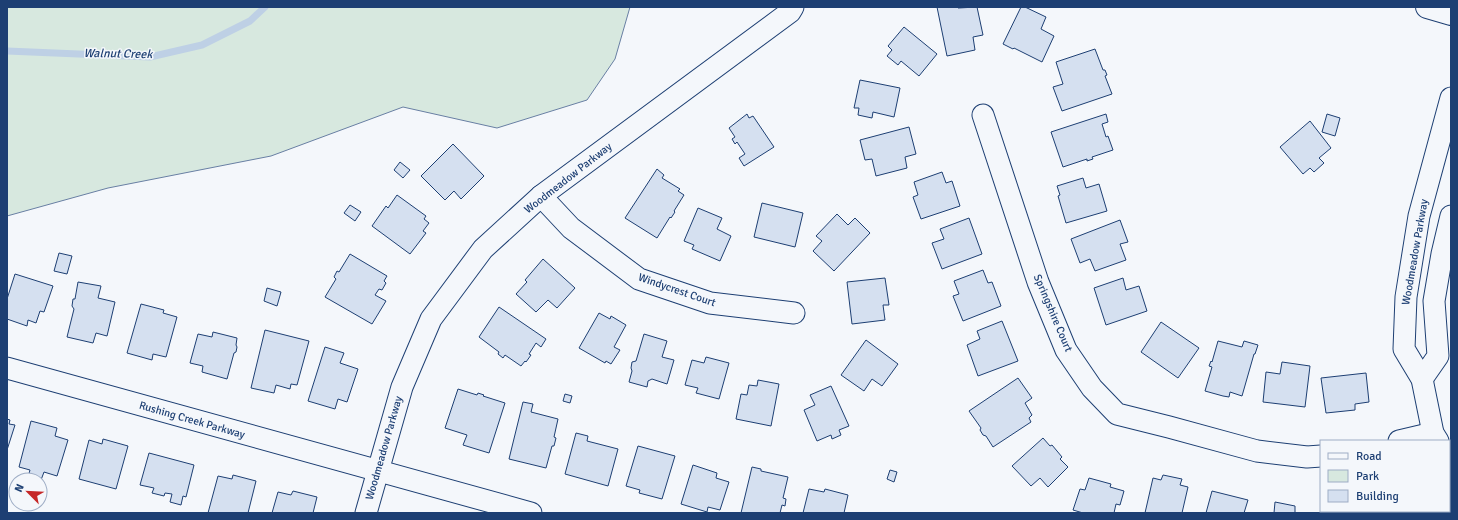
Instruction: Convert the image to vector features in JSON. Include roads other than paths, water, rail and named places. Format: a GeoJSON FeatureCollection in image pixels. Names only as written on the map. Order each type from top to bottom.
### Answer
{"type":"FeatureCollection","features":[{"type":"Feature","properties":{"kind":"main road"},"geometry":{"type":"LineString","coordinates":[[1427,7],[1451,14]]}},
{"type":"Feature","properties":{"kind":"street","name":"Woodmeadow Parkway"},"geometry":{"type":"LineString","coordinates":[[366,513],[402,387],[431,319],[483,249],[541,196],[790,12],[793,7]]}},
{"type":"Feature","properties":{"kind":"street","name":"Woodmeadow Parkway"},"geometry":{"type":"LineString","coordinates":[[1436,437],[1422,380],[1404,349],[1406,297],[1419,216],[1451,98]]}},
{"type":"Feature","properties":{"kind":"street","name":"Springshire Court"},"geometry":{"type":"LineString","coordinates":[[983,115],[1038,282],[1066,350],[1092,388],[1117,414],[1257,451],[1307,457],[1320,456]]}},
{"type":"Feature","properties":{"kind":"street","name":"Windycrest Court"},"geometry":{"type":"LineString","coordinates":[[541,196],[572,228],[639,279],[710,303],[794,313]]}},
{"type":"Feature","properties":{"kind":"street"},"geometry":{"type":"LineString","coordinates":[[1419,216],[1450,220],[1442,254],[1434,301],[1438,356],[1422,380]]}},
{"type":"Feature","properties":{"kind":"street","name":"Rushing Creek Parkway"},"geometry":{"type":"LineString","coordinates":[[7,368],[532,513]]}},
{"type":"Feature","properties":{"kind":"street"},"geometry":{"type":"LineString","coordinates":[[1408,440],[1436,437]]}},
{"type":"Feature","properties":{"kind":"waterway","name":"Walnut Creek"},"geometry":{"type":"LineString","coordinates":[[7,51],[150,57],[202,45],[250,21],[265,7]]}}]}
